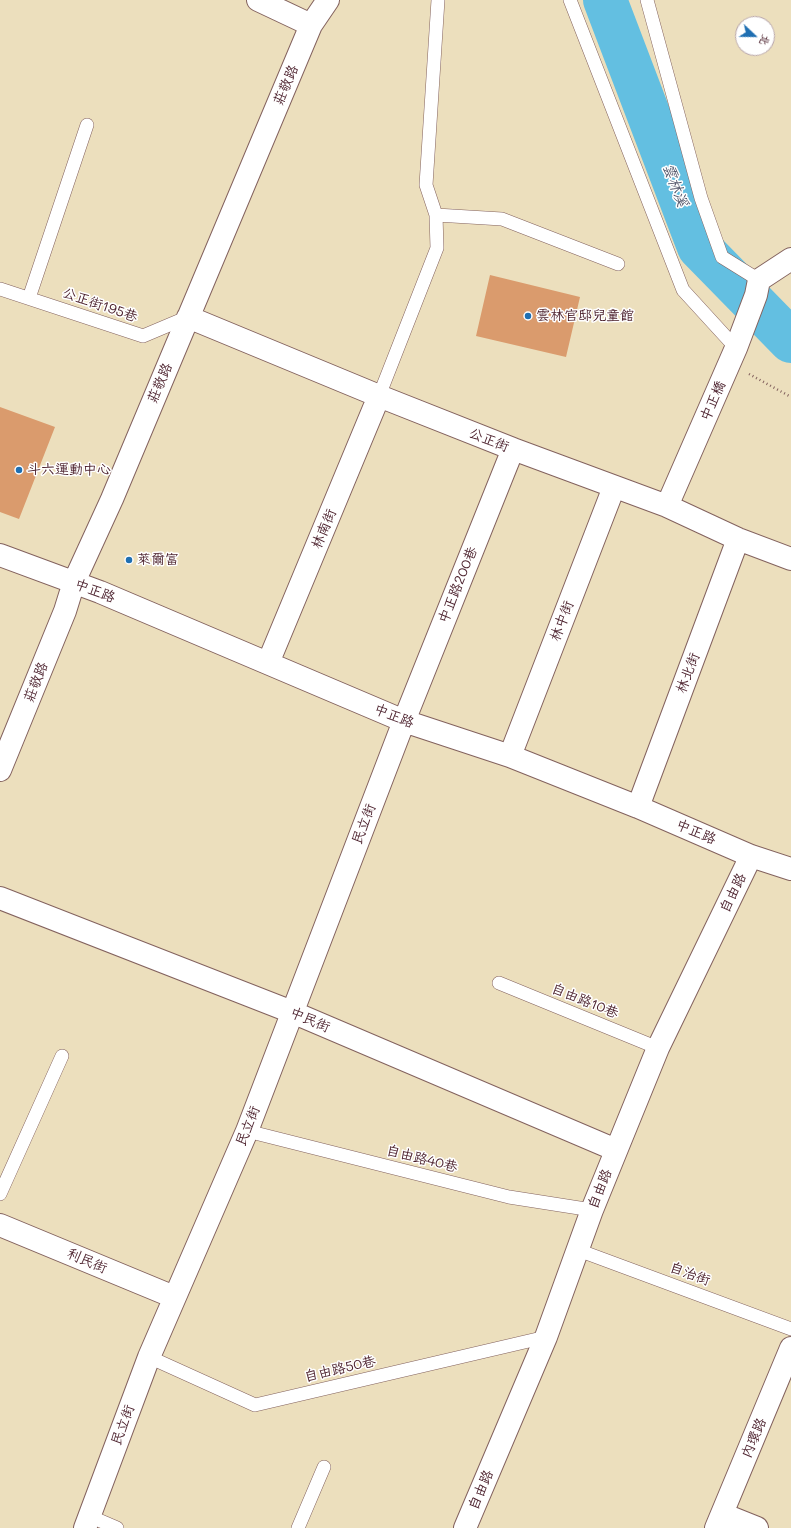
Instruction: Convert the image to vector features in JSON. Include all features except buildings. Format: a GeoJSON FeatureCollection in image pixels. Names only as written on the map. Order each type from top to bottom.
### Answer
{"type":"FeatureCollection","features":[{"type":"Feature","properties":{"kind":"street"},"geometry":{"type":"LineString","coordinates":[[258,0],[312,25]]}},
{"type":"Feature","properties":{"kind":"street","name":"莊敬路"},"geometry":{"type":"LineString","coordinates":[[0,770],[65,611],[74,582],[112,499],[312,25],[328,0]]}},
{"type":"Feature","properties":{"kind":"street"},"geometry":{"type":"LineString","coordinates":[[757,288],[791,259]]}},
{"type":"Feature","properties":{"kind":"street","name":"中正橋"},"geometry":{"type":"LineString","coordinates":[[667,506],[734,352],[757,288]]}},
{"type":"Feature","properties":{"kind":"street","name":"公正街"},"geometry":{"type":"LineString","coordinates":[[188,317],[379,396],[513,449],[667,506],[738,539],[791,559]]}},
{"type":"Feature","properties":{"kind":"street","name":"林南街"},"geometry":{"type":"LineString","coordinates":[[268,662],[379,396]]}},
{"type":"Feature","properties":{"kind":"street","name":"中正路200巷"},"geometry":{"type":"LineString","coordinates":[[404,721],[513,449]]}},
{"type":"Feature","properties":{"kind":"street","name":"林中街"},"geometry":{"type":"LineString","coordinates":[[510,756],[614,487]]}},
{"type":"Feature","properties":{"kind":"street","name":"林北街"},"geometry":{"type":"LineString","coordinates":[[638,807],[738,539]]}},
{"type":"Feature","properties":{"kind":"street","name":"中正路"},"geometry":{"type":"LineString","coordinates":[[0,555],[74,582],[268,662],[404,721],[510,756],[638,807],[751,856],[791,869]]}},
{"type":"Feature","properties":{"kind":"street","name":"民立街"},"geometry":{"type":"LineString","coordinates":[[87,1522],[149,1357],[247,1131],[404,721]]}},
{"type":"Feature","properties":{"kind":"street","name":"自由路"},"geometry":{"type":"LineString","coordinates":[[465,1528],[546,1337],[592,1210],[658,1048],[751,856]]}},
{"type":"Feature","properties":{"kind":"street","name":"中民街"},"geometry":{"type":"LineString","coordinates":[[0,898],[292,1012],[616,1150]]}},
{"type":"Feature","properties":{"kind":"street","name":"利民街"},"geometry":{"type":"LineString","coordinates":[[0,1225],[174,1297]]}},
{"type":"Feature","properties":{"kind":"street","name":"內環路"},"geometry":{"type":"LineString","coordinates":[[719,1521],[791,1348]]}},
{"type":"Feature","properties":{"kind":"street"},"geometry":{"type":"LineString","coordinates":[[719,1521],[756,1528]]}},
{"type":"Feature","properties":{"kind":"lane"},"geometry":{"type":"LineString","coordinates":[[379,396],[437,248],[436,216],[426,185],[438,0]]}},
{"type":"Feature","properties":{"kind":"lane"},"geometry":{"type":"LineString","coordinates":[[570,0],[683,290],[734,352]]}},
{"type":"Feature","properties":{"kind":"lane"},"geometry":{"type":"LineString","coordinates":[[647,0],[701,198],[722,257],[757,288]]}},
{"type":"Feature","properties":{"kind":"lane"},"geometry":{"type":"LineString","coordinates":[[29,298],[87,125]]}},
{"type":"Feature","properties":{"kind":"lane"},"geometry":{"type":"LineString","coordinates":[[436,216],[502,219],[618,264]]}},
{"type":"Feature","properties":{"kind":"lane","name":"公正街195巷"},"geometry":{"type":"LineString","coordinates":[[0,289],[143,336],[188,317]]}},
{"type":"Feature","properties":{"kind":"lane","name":"自由路10巷"},"geometry":{"type":"LineString","coordinates":[[500,983],[658,1048]]}},
{"type":"Feature","properties":{"kind":"lane"},"geometry":{"type":"LineString","coordinates":[[0,1194],[62,1056]]}},
{"type":"Feature","properties":{"kind":"lane","name":"自由路40巷"},"geometry":{"type":"LineString","coordinates":[[247,1131],[509,1197],[592,1210]]}},
{"type":"Feature","properties":{"kind":"lane","name":"自治街"},"geometry":{"type":"LineString","coordinates":[[578,1250],[791,1329]]}},
{"type":"Feature","properties":{"kind":"lane","name":"自由路50巷"},"geometry":{"type":"LineString","coordinates":[[149,1357],[255,1405],[546,1337]]}},
{"type":"Feature","properties":{"kind":"lane"},"geometry":{"type":"LineString","coordinates":[[298,1528],[324,1467]]}},
{"type":"Feature","properties":{"kind":"lane"},"geometry":{"type":"LineString","coordinates":[[87,1522],[117,1528]]}},
{"type":"Feature","properties":{"kind":"path"},"geometry":{"type":"LineString","coordinates":[[734,352],[791,397]]}},
{"type":"Feature","properties":{"kind":"waterway","name":"雲林溪"},"geometry":{"type":"LineString","coordinates":[[605,0],[699,247],[791,341]]}},
{"type":"Feature","properties":{"kind":"place","name":"雲林官邸兒童館"},"geometry":{"type":"Point","coordinates":[528,316]}},
{"type":"Feature","properties":{"kind":"place","name":"斗六運動中心"},"geometry":{"type":"Point","coordinates":[19,470]}},
{"type":"Feature","properties":{"kind":"place","name":"萊爾富"},"geometry":{"type":"Point","coordinates":[129,560]}}]}
